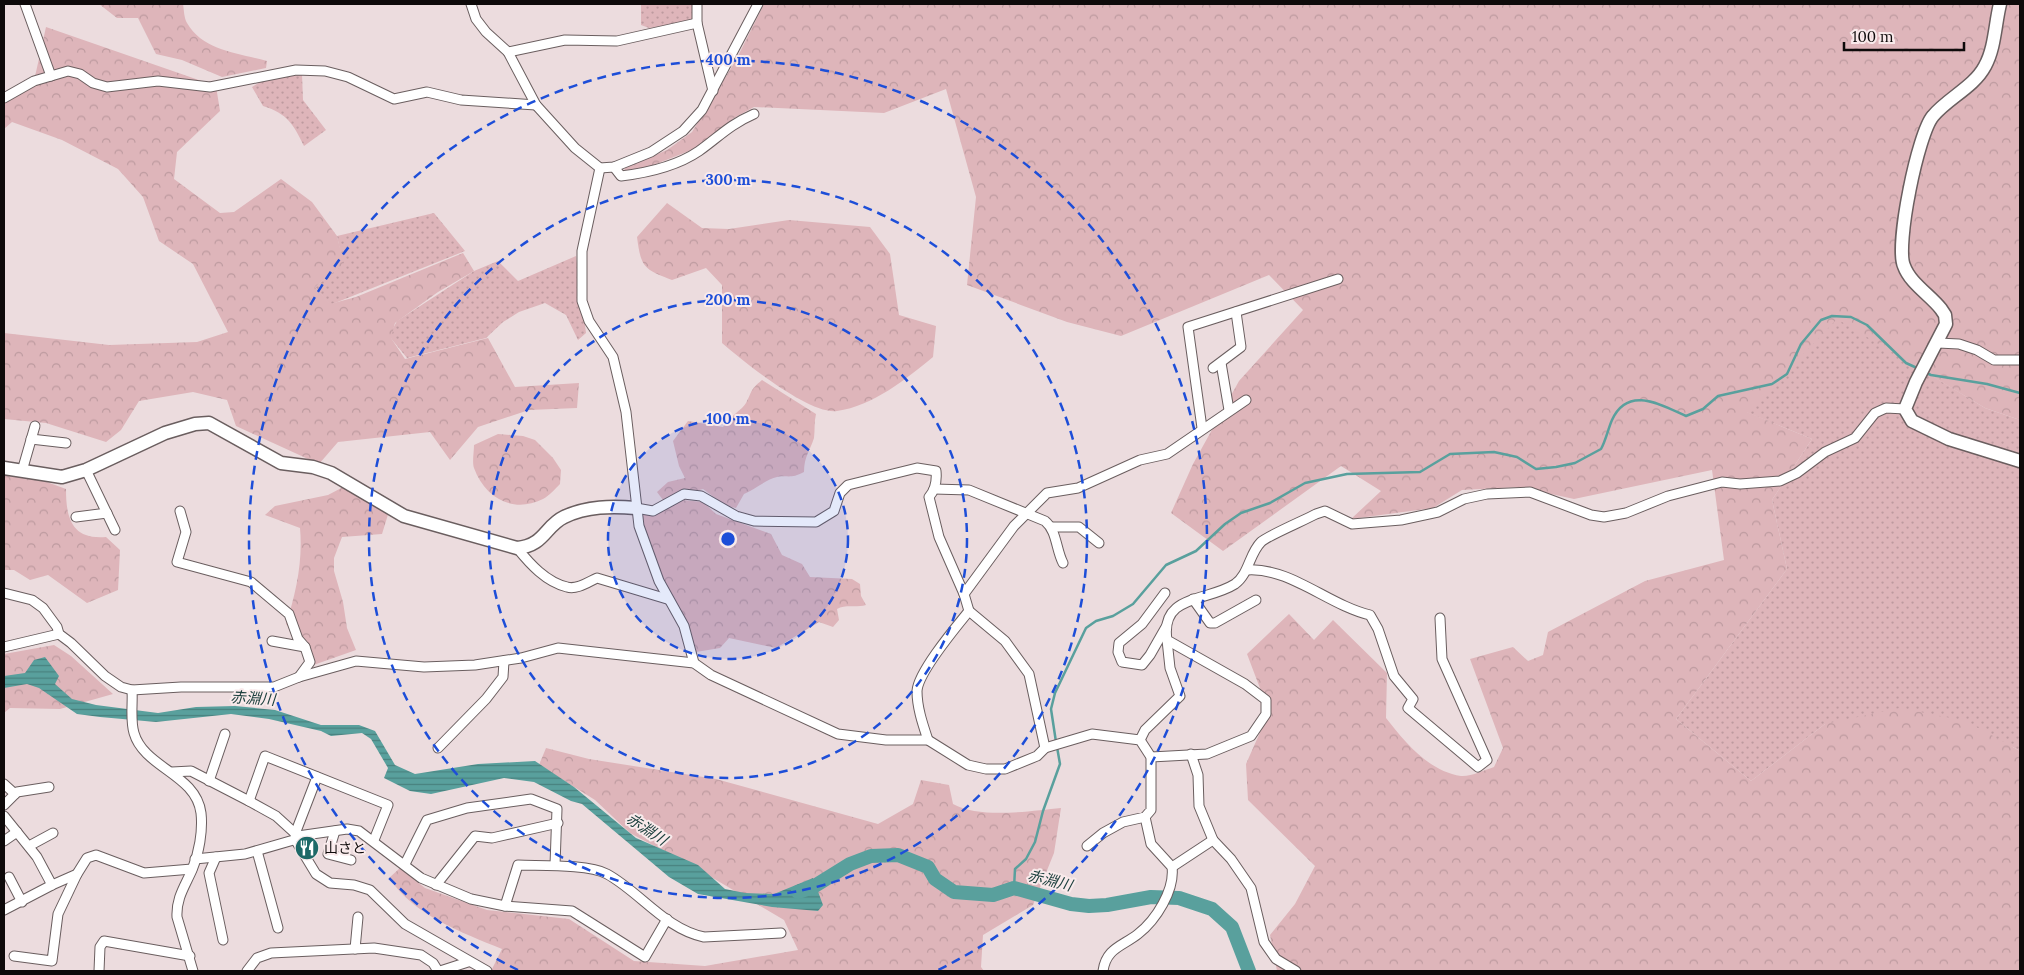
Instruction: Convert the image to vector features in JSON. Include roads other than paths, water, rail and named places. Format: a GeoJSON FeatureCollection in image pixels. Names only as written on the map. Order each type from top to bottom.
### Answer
{"type":"FeatureCollection","features":[{"type":"Feature","properties":{"kind":"street"},"geometry":{"type":"LineString","coordinates":[[25,4],[50,76]]}},
{"type":"Feature","properties":{"kind":"street"},"geometry":{"type":"LineString","coordinates":[[471,4],[476,18],[486,32],[508,52],[536,105],[575,148],[600,168],[614,167],[651,152],[683,132],[702,110],[758,4]]}},
{"type":"Feature","properties":{"kind":"street"},"geometry":{"type":"LineString","coordinates":[[696,4],[697,23],[713,91]]}},
{"type":"Feature","properties":{"kind":"street"},"geometry":{"type":"LineString","coordinates":[[1905,409],[1928,357],[1938,343],[1946,324],[1945,315],[1903,266],[1901,254],[1904,226],[1918,150],[1932,116],[1984,68],[1990,56],[2000,4]]}},
{"type":"Feature","properties":{"kind":"street"},"geometry":{"type":"LineString","coordinates":[[508,52],[565,40],[617,41],[697,23]]}},
{"type":"Feature","properties":{"kind":"street"},"geometry":{"type":"LineString","coordinates":[[4,98],[34,82],[68,70],[80,74],[93,83],[107,86],[158,81],[210,87],[296,70],[326,71],[348,77],[394,99],[427,92],[461,100],[536,105]]}},
{"type":"Feature","properties":{"kind":"street"},"geometry":{"type":"LineString","coordinates":[[614,167],[621,176],[645,172],[671,164],[698,151],[734,123],[754,114]]}},
{"type":"Feature","properties":{"kind":"street"},"geometry":{"type":"LineString","coordinates":[[600,168],[582,251],[582,301],[589,321],[608,348],[617,371],[626,412],[639,526],[667,599],[684,626],[694,663]]}},
{"type":"Feature","properties":{"kind":"street"},"geometry":{"type":"LineString","coordinates":[[1202,428],[1188,327],[1338,279]]}},
{"type":"Feature","properties":{"kind":"street"},"geometry":{"type":"LineString","coordinates":[[1230,410],[1217,365],[1242,347],[1236,312]]}},
{"type":"Feature","properties":{"kind":"street"},"geometry":{"type":"LineString","coordinates":[[1938,343],[1958,344],[1977,350],[1994,360],[2020,360]]}},
{"type":"Feature","properties":{"kind":"street"},"geometry":{"type":"LineString","coordinates":[[964,594],[1014,526],[1046,493],[1078,488],[1140,460],[1167,454],[1202,428],[1246,400]]}},
{"type":"Feature","properties":{"kind":"street"},"geometry":{"type":"LineString","coordinates":[[1165,593],[1142,624],[1119,643],[1118,652],[1122,662],[1142,665],[1150,655],[1176,607],[1193,599],[1217,593],[1236,583],[1247,570],[1253,554],[1262,541],[1325,511],[1352,524],[1401,520],[1438,512],[1464,498],[1487,494],[1530,492],[1564,506],[1604,517],[1626,513],[1668,496],[1722,482],[1740,484],[1780,481],[1797,473],[1825,452],[1855,438],[1875,413],[1886,408],[1905,409]]}},
{"type":"Feature","properties":{"kind":"street"},"geometry":{"type":"LineString","coordinates":[[1905,409],[1912,421],[1950,439],[2020,461]]}},
{"type":"Feature","properties":{"kind":"street"},"geometry":{"type":"LineString","coordinates":[[4,468],[62,477],[86,470],[165,433],[195,424],[209,424],[281,463],[313,467],[332,473],[404,516],[517,548],[528,547],[537,542],[563,517],[606,505],[653,511],[684,494],[702,496],[736,516],[754,521],[816,522],[834,511],[840,493],[848,485],[917,468],[936,471],[937,481],[929,497],[939,537],[964,594],[969,611],[1005,640],[1029,674],[1047,747]]}},
{"type":"Feature","properties":{"kind":"street"},"geometry":{"type":"LineString","coordinates":[[22,471],[35,426]]}},
{"type":"Feature","properties":{"kind":"street"},"geometry":{"type":"LineString","coordinates":[[31,439],[66,443]]}},
{"type":"Feature","properties":{"kind":"street"},"geometry":{"type":"LineString","coordinates":[[86,470],[114,530]]}},
{"type":"Feature","properties":{"kind":"street"},"geometry":{"type":"LineString","coordinates":[[934,489],[969,490],[1045,521],[1052,526],[1079,527],[1099,542]]}},
{"type":"Feature","properties":{"kind":"street"},"geometry":{"type":"LineString","coordinates":[[180,511],[186,532],[177,562],[251,582],[289,614],[298,639],[305,647],[310,662],[299,677]]}},
{"type":"Feature","properties":{"kind":"street"},"geometry":{"type":"LineString","coordinates":[[76,517],[107,513]]}},
{"type":"Feature","properties":{"kind":"street"},"geometry":{"type":"LineString","coordinates":[[1052,526],[1058,553],[1063,563]]}},
{"type":"Feature","properties":{"kind":"street"},"geometry":{"type":"LineString","coordinates":[[517,548],[538,572],[568,588],[578,587],[597,578],[667,599]]}},
{"type":"Feature","properties":{"kind":"street"},"geometry":{"type":"LineString","coordinates":[[1247,570],[1259,569],[1293,580],[1350,610],[1370,615],[1378,629],[1394,676],[1413,699],[1408,708],[1478,767],[1487,760],[1442,659],[1440,618]]}},
{"type":"Feature","properties":{"kind":"street"},"geometry":{"type":"LineString","coordinates":[[4,593],[32,600],[43,608],[57,627],[58,634],[71,643],[105,676],[120,687],[132,690],[182,687],[274,687],[299,677],[356,661],[424,667],[475,665],[504,661],[558,648],[694,663],[711,675],[838,734],[886,740],[928,740],[962,762],[986,769],[1005,769],[1037,756],[1047,747],[1092,734],[1140,740],[1151,757],[1151,810],[1145,817],[1123,822],[1103,833],[1087,846]]}},
{"type":"Feature","properties":{"kind":"street"},"geometry":{"type":"LineString","coordinates":[[1193,599],[1210,623],[1216,623],[1256,600]]}},
{"type":"Feature","properties":{"kind":"street"},"geometry":{"type":"LineString","coordinates":[[928,740],[920,714],[917,690],[940,648],[969,611]]}},
{"type":"Feature","properties":{"kind":"street"},"geometry":{"type":"LineString","coordinates":[[1140,740],[1145,730],[1180,696],[1170,668],[1166,626]]}},
{"type":"Feature","properties":{"kind":"street"},"geometry":{"type":"LineString","coordinates":[[4,647],[58,634]]}},
{"type":"Feature","properties":{"kind":"street"},"geometry":{"type":"LineString","coordinates":[[1151,757],[1207,754],[1251,736],[1266,714],[1266,700],[1245,684],[1167,640]]}},
{"type":"Feature","properties":{"kind":"street"},"geometry":{"type":"LineString","coordinates":[[272,641],[305,647]]}},
{"type":"Feature","properties":{"kind":"street"},"geometry":{"type":"LineString","coordinates":[[438,748],[498,683],[503,676],[504,661]]}},
{"type":"Feature","properties":{"kind":"street"},"geometry":{"type":"LineString","coordinates":[[132,690],[133,731],[145,752],[172,772],[196,796],[201,813],[199,846],[192,869],[179,894],[177,908],[177,917],[193,971]]}},
{"type":"Feature","properties":{"kind":"street"},"geometry":{"type":"LineString","coordinates":[[209,781],[225,734]]}},
{"type":"Feature","properties":{"kind":"street"},"geometry":{"type":"LineString","coordinates":[[1192,754],[1198,775],[1199,806],[1213,840],[1230,859],[1251,888],[1264,942],[1276,959],[1296,971]]}},
{"type":"Feature","properties":{"kind":"street"},"geometry":{"type":"LineString","coordinates":[[249,801],[264,756],[388,805],[374,840]]}},
{"type":"Feature","properties":{"kind":"street"},"geometry":{"type":"LineString","coordinates":[[172,772],[190,771],[276,816],[297,836],[316,874],[330,883],[354,885],[370,890],[405,924],[468,962],[487,971]]}},
{"type":"Feature","properties":{"kind":"street"},"geometry":{"type":"LineString","coordinates":[[297,836],[317,777]]}},
{"type":"Feature","properties":{"kind":"street"},"geometry":{"type":"LineString","coordinates":[[4,784],[15,794]]}},
{"type":"Feature","properties":{"kind":"street"},"geometry":{"type":"LineString","coordinates":[[4,805],[17,792],[49,787]]}},
{"type":"Feature","properties":{"kind":"street"},"geometry":{"type":"LineString","coordinates":[[405,864],[427,820],[467,808],[531,799],[557,809],[555,865]]}},
{"type":"Feature","properties":{"kind":"street"},"geometry":{"type":"LineString","coordinates":[[4,816],[28,846],[52,884]]}},
{"type":"Feature","properties":{"kind":"street"},"geometry":{"type":"LineString","coordinates":[[1102,971],[1115,947],[1139,934],[1160,908],[1171,885],[1172,867],[1151,844],[1145,817]]}},
{"type":"Feature","properties":{"kind":"street"},"geometry":{"type":"LineString","coordinates":[[436,885],[475,836],[492,838],[558,823]]}},
{"type":"Feature","properties":{"kind":"street"},"geometry":{"type":"LineString","coordinates":[[195,859],[256,852],[297,836],[335,831],[359,831],[374,840],[422,878],[436,885],[471,899],[505,906],[572,911],[645,957],[667,919]]}},
{"type":"Feature","properties":{"kind":"street"},"geometry":{"type":"LineString","coordinates":[[335,831],[328,854],[351,860]]}},
{"type":"Feature","properties":{"kind":"street"},"geometry":{"type":"LineString","coordinates":[[4,841],[17,832]]}},
{"type":"Feature","properties":{"kind":"street"},"geometry":{"type":"LineString","coordinates":[[28,846],[53,832]]}},
{"type":"Feature","properties":{"kind":"street"},"geometry":{"type":"LineString","coordinates":[[1172,867],[1213,840]]}},
{"type":"Feature","properties":{"kind":"street"},"geometry":{"type":"LineString","coordinates":[[256,852],[278,928]]}},
{"type":"Feature","properties":{"kind":"street"},"geometry":{"type":"LineString","coordinates":[[14,956],[52,961],[58,914],[77,874],[87,858],[96,855],[144,873],[192,869]]}},
{"type":"Feature","properties":{"kind":"street"},"geometry":{"type":"LineString","coordinates":[[216,857],[210,873],[223,940]]}},
{"type":"Feature","properties":{"kind":"street"},"geometry":{"type":"LineString","coordinates":[[505,906],[518,865],[555,865],[606,873],[667,919],[694,935],[704,937],[781,932]]}},
{"type":"Feature","properties":{"kind":"street"},"geometry":{"type":"LineString","coordinates":[[4,910],[22,902],[52,884],[77,874]]}},
{"type":"Feature","properties":{"kind":"street"},"geometry":{"type":"LineString","coordinates":[[10,877],[22,902]]}},
{"type":"Feature","properties":{"kind":"street"},"geometry":{"type":"LineString","coordinates":[[355,949],[358,917]]}},
{"type":"Feature","properties":{"kind":"street"},"geometry":{"type":"LineString","coordinates":[[99,971],[100,947],[104,941],[190,956]]}},
{"type":"Feature","properties":{"kind":"street"},"geometry":{"type":"LineString","coordinates":[[247,971],[257,958],[271,954],[374,948],[421,955],[433,963],[439,971],[468,962]]}},
{"type":"Feature","properties":{"kind":"water"},"geometry":{"type":"Polygon","coordinates":[[[45,657],[59,676],[55,684],[72,699],[96,705],[158,713],[196,707],[235,706],[275,710],[321,725],[359,725],[375,731],[395,765],[415,774],[478,764],[535,761],[574,787],[636,838],[698,865],[725,889],[745,893],[774,894],[813,878],[823,905],[818,911],[772,907],[698,894],[669,877],[582,804],[571,801],[534,782],[504,778],[431,794],[410,791],[384,778],[388,768],[371,739],[362,733],[331,736],[321,731],[269,719],[231,714],[156,722],[100,717],[77,714],[39,688],[27,684],[4,688],[4,676],[25,673],[34,660],[45,657]]]}},
{"type":"Feature","properties":{"kind":"waterway"},"geometry":{"type":"LineString","coordinates":[[1056,742],[1051,709],[1055,693],[1086,628],[1096,621],[1113,616],[1133,604],[1166,565],[1196,551],[1225,524],[1241,513],[1270,503],[1305,483],[1347,474],[1420,472],[1450,454],[1494,452],[1517,457],[1536,469],[1575,463],[1601,449],[1612,420],[1619,409],[1627,403],[1636,400],[1656,403],[1686,416],[1703,409],[1718,396],[1772,384],[1787,374],[1801,344],[1821,320],[1832,316],[1851,317],[1867,325],[1906,363],[1917,368]]}},
{"type":"Feature","properties":{"kind":"waterway"},"geometry":{"type":"LineString","coordinates":[[1924,372],[1931,375],[1987,384],[2020,393]]}},
{"type":"Feature","properties":{"kind":"waterway"},"geometry":{"type":"LineString","coordinates":[[1014,888],[1015,869],[1026,859],[1035,842],[1043,811],[1060,764],[1057,747]]}},
{"type":"Feature","properties":{"kind":"waterway","name":"赤淵川"},"geometry":{"type":"LineString","coordinates":[[798,892],[813,887],[850,864],[871,856],[898,855],[928,867],[935,879],[954,892],[993,895],[1014,888],[1071,904],[1089,906],[1107,905],[1151,897],[1179,898],[1212,909],[1232,927],[1249,971]]}},
{"type":"Feature","properties":{"kind":"place","name":"山さと"},"geometry":{"type":"Point","coordinates":[307,848]}}]}
